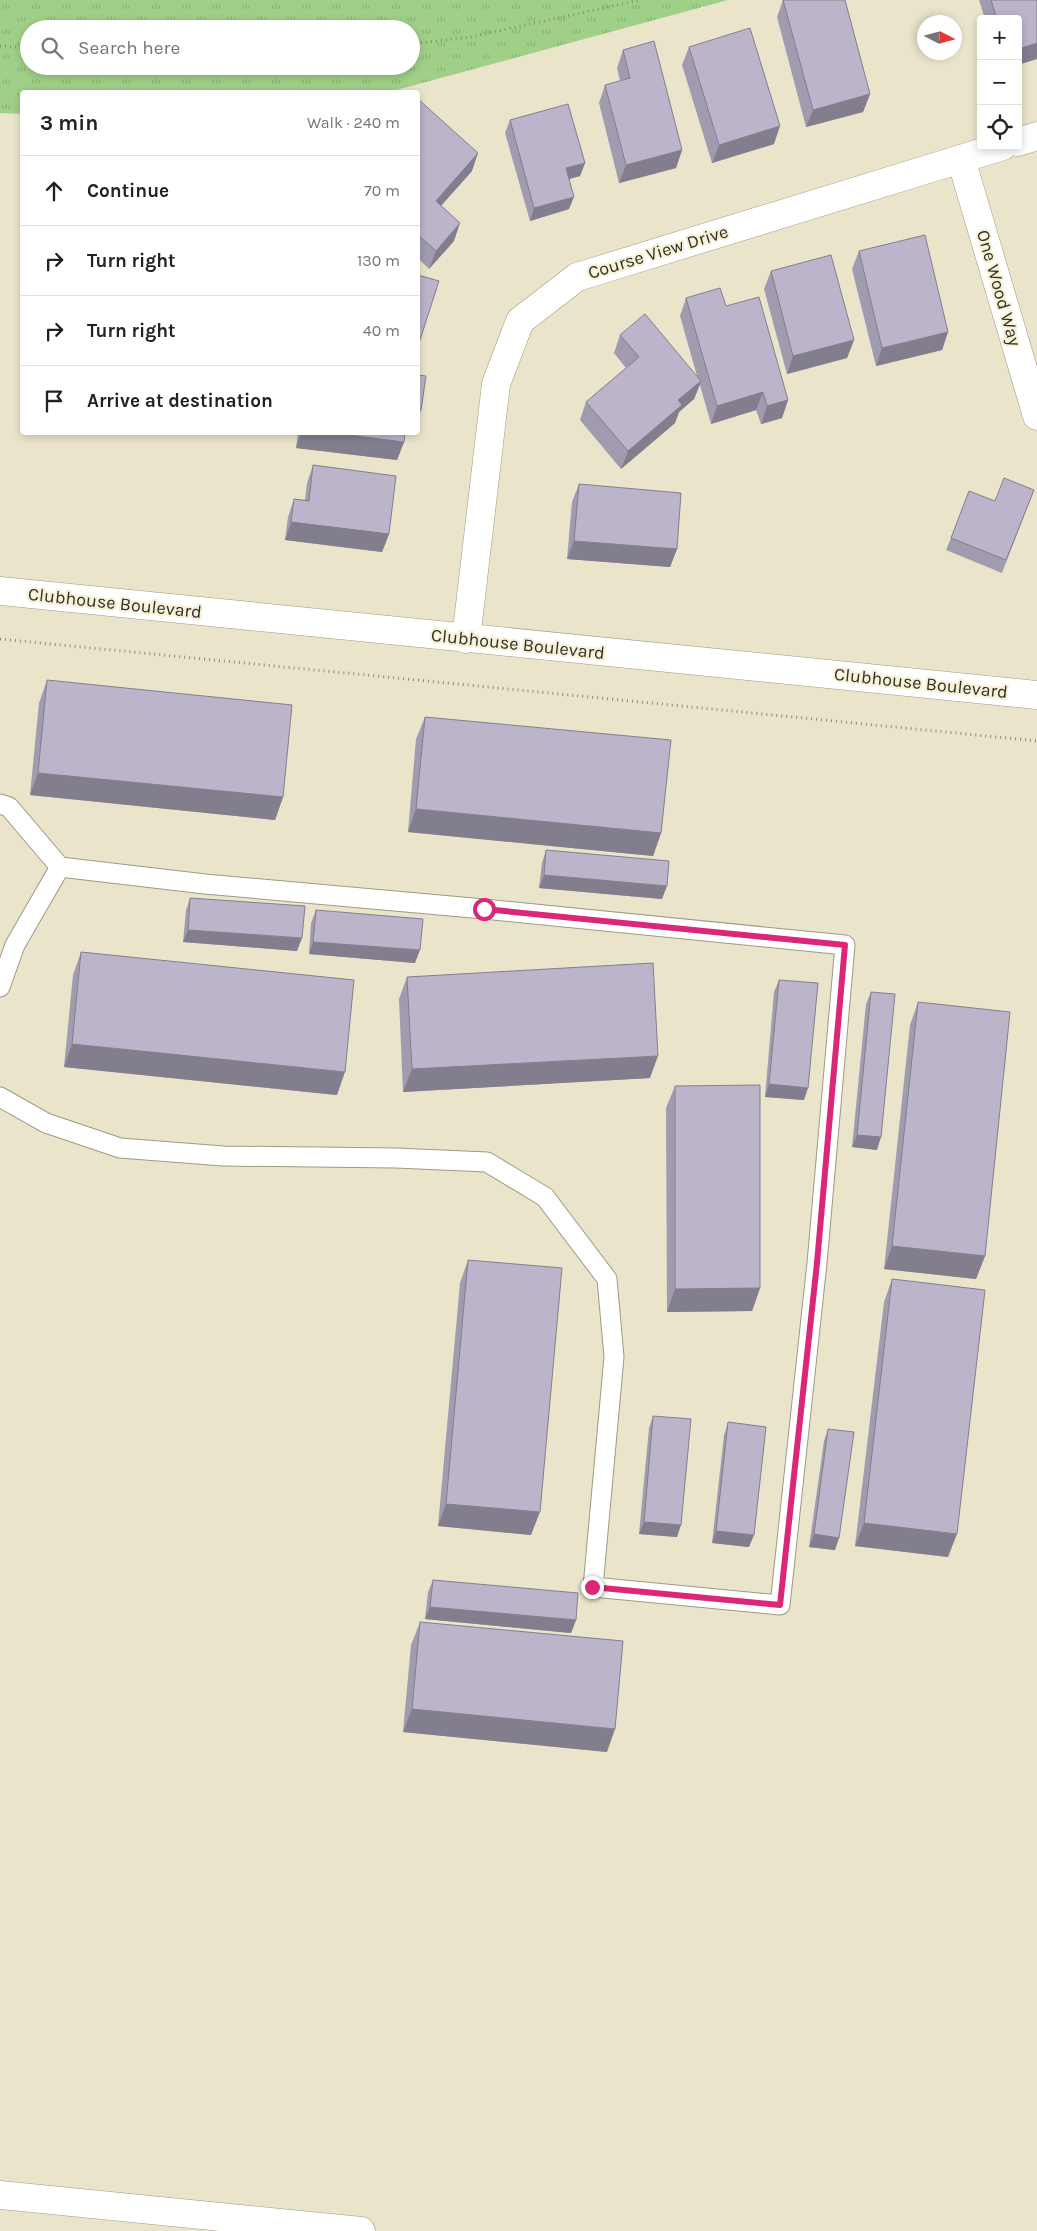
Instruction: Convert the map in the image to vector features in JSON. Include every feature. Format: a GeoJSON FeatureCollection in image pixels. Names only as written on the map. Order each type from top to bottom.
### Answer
{"type":"FeatureCollection","features":[{"type":"Feature","properties":{"kind":"street"},"geometry":{"type":"LineString","coordinates":[[1022,141],[1037,136]]}},
{"type":"Feature","properties":{"kind":"street","name":"Course View Drive"},"geometry":{"type":"LineString","coordinates":[[466,639],[496,384],[520,321],[578,277],[990,150]]}},
{"type":"Feature","properties":{"kind":"street","name":"One Wood Way"},"geometry":{"type":"LineString","coordinates":[[961,159],[1037,416]]}},
{"type":"Feature","properties":{"kind":"street","name":"Clubhouse Boulevard"},"geometry":{"type":"LineString","coordinates":[[0,591],[1037,695]]}},
{"type":"Feature","properties":{"kind":"street"},"geometry":{"type":"LineString","coordinates":[[0,2195],[361,2231]]}},
{"type":"Feature","properties":{"kind":"lane"},"geometry":{"type":"LineString","coordinates":[[0,804],[9,807],[60,867],[205,884],[484,909],[845,945],[817,1263],[780,1605],[592,1587],[614,1357],[607,1279],[545,1197],[487,1162],[396,1158],[223,1156],[120,1148],[46,1123],[0,1097]]}},
{"type":"Feature","properties":{"kind":"lane"},"geometry":{"type":"LineString","coordinates":[[0,987],[15,945],[60,867]]}},
{"type":"Feature","properties":{"kind":"path"},"geometry":{"type":"LineString","coordinates":[[420,43],[471,37],[640,0]]}},
{"type":"Feature","properties":{"kind":"path"},"geometry":{"type":"LineString","coordinates":[[0,46],[20,47]]}},
{"type":"Feature","properties":{"kind":"path"},"geometry":{"type":"LineString","coordinates":[[0,639],[1037,742]]}},
{"type":"Feature","properties":{"kind":"green space"},"geometry":{"type":"Polygon","coordinates":[[[0,0],[728,0],[396,90],[20,90],[20,114],[0,113],[0,0]]]}},
{"type":"Feature","properties":{"kind":"building"},"geometry":{"type":"Polygon","coordinates":[[[783,0],[845,0],[870,94],[813,110],[783,0]]]}},
{"type":"Feature","properties":{"kind":"building"},"geometry":{"type":"Polygon","coordinates":[[[991,0],[1037,0],[1037,43],[1022,48],[1022,15],[996,15],[991,0]]]}},
{"type":"Feature","properties":{"kind":"building"},"geometry":{"type":"Polygon","coordinates":[[[750,28],[780,126],[719,145],[689,47],[750,28]]]}},
{"type":"Feature","properties":{"kind":"building"},"geometry":{"type":"Polygon","coordinates":[[[654,41],[682,150],[626,165],[605,85],[630,78],[623,50],[654,41]]]}},
{"type":"Feature","properties":{"kind":"building"},"geometry":{"type":"Polygon","coordinates":[[[420,101],[478,153],[436,201],[460,223],[436,251],[420,237],[420,101]]]}},
{"type":"Feature","properties":{"kind":"building"},"geometry":{"type":"Polygon","coordinates":[[[568,104],[585,163],[566,168],[574,197],[534,208],[510,120],[568,104]]]}},
{"type":"Feature","properties":{"kind":"building"},"geometry":{"type":"Polygon","coordinates":[[[925,235],[948,332],[882,348],[859,251],[925,235]]]}},
{"type":"Feature","properties":{"kind":"building"},"geometry":{"type":"Polygon","coordinates":[[[831,255],[854,340],[793,356],[771,271],[831,255]]]}},
{"type":"Feature","properties":{"kind":"building"},"geometry":{"type":"Polygon","coordinates":[[[420,276],[439,281],[420,340],[420,276]]]}},
{"type":"Feature","properties":{"kind":"building"},"geometry":{"type":"Polygon","coordinates":[[[720,288],[726,306],[759,297],[788,400],[767,406],[763,392],[717,406],[686,298],[720,288]]]}},
{"type":"Feature","properties":{"kind":"building"},"geometry":{"type":"Polygon","coordinates":[[[645,314],[701,381],[678,400],[682,405],[628,451],[586,402],[639,357],[620,335],[645,314]]]}},
{"type":"Feature","properties":{"kind":"building"},"geometry":{"type":"Polygon","coordinates":[[[420,375],[426,376],[420,410],[420,375]]]}},
{"type":"Feature","properties":{"kind":"building"},"geometry":{"type":"Polygon","coordinates":[[[349,435],[405,435],[404,442],[349,435]]]}},
{"type":"Feature","properties":{"kind":"building"},"geometry":{"type":"Polygon","coordinates":[[[313,465],[396,476],[389,534],[291,522],[294,499],[309,501],[313,465]]]}},
{"type":"Feature","properties":{"kind":"building"},"geometry":{"type":"Polygon","coordinates":[[[1004,478],[1034,490],[1006,560],[951,538],[969,491],[995,501],[1004,478]]]}},
{"type":"Feature","properties":{"kind":"building"},"geometry":{"type":"Polygon","coordinates":[[[579,484],[681,493],[677,549],[574,541],[579,484]]]}},
{"type":"Feature","properties":{"kind":"building"},"geometry":{"type":"Polygon","coordinates":[[[47,680],[292,705],[283,797],[38,773],[47,680]]]}},
{"type":"Feature","properties":{"kind":"building"},"geometry":{"type":"Polygon","coordinates":[[[425,717],[671,740],[661,833],[416,809],[425,717]]]}},
{"type":"Feature","properties":{"kind":"building"},"geometry":{"type":"Polygon","coordinates":[[[546,850],[669,861],[667,886],[544,875],[546,850]]]}},
{"type":"Feature","properties":{"kind":"building"},"geometry":{"type":"Polygon","coordinates":[[[190,898],[305,906],[302,938],[188,930],[190,898]]]}},
{"type":"Feature","properties":{"kind":"building"},"geometry":{"type":"Polygon","coordinates":[[[316,910],[423,919],[420,950],[313,942],[316,910]]]}},
{"type":"Feature","properties":{"kind":"building"},"geometry":{"type":"Polygon","coordinates":[[[81,952],[354,980],[345,1072],[72,1044],[81,952]]]}},
{"type":"Feature","properties":{"kind":"building"},"geometry":{"type":"Polygon","coordinates":[[[653,963],[658,1056],[412,1069],[407,977],[653,963]]]}},
{"type":"Feature","properties":{"kind":"building"},"geometry":{"type":"Polygon","coordinates":[[[779,980],[818,983],[808,1088],[769,1084],[779,980]]]}},
{"type":"Feature","properties":{"kind":"building"},"geometry":{"type":"Polygon","coordinates":[[[871,992],[895,994],[881,1137],[857,1135],[871,992]]]}},
{"type":"Feature","properties":{"kind":"building"},"geometry":{"type":"Polygon","coordinates":[[[918,1002],[1010,1012],[985,1256],[892,1246],[918,1002]]]}},
{"type":"Feature","properties":{"kind":"building"},"geometry":{"type":"Polygon","coordinates":[[[760,1085],[760,1288],[675,1289],[675,1086],[760,1085]]]}},
{"type":"Feature","properties":{"kind":"building"},"geometry":{"type":"Polygon","coordinates":[[[468,1260],[562,1268],[540,1512],[446,1504],[468,1260]]]}},
{"type":"Feature","properties":{"kind":"building"},"geometry":{"type":"Polygon","coordinates":[[[892,1279],[985,1290],[957,1534],[864,1523],[892,1279]]]}},
{"type":"Feature","properties":{"kind":"building"},"geometry":{"type":"Polygon","coordinates":[[[653,1416],[691,1419],[681,1525],[644,1522],[653,1416]]]}},
{"type":"Feature","properties":{"kind":"building"},"geometry":{"type":"Polygon","coordinates":[[[728,1422],[766,1427],[754,1535],[716,1531],[728,1422]]]}},
{"type":"Feature","properties":{"kind":"building"},"geometry":{"type":"Polygon","coordinates":[[[828,1429],[854,1432],[839,1538],[814,1534],[828,1429]]]}},
{"type":"Feature","properties":{"kind":"building"},"geometry":{"type":"Polygon","coordinates":[[[433,1580],[578,1593],[576,1620],[430,1607],[433,1580]]]}},
{"type":"Feature","properties":{"kind":"building"},"geometry":{"type":"Polygon","coordinates":[[[420,1622],[623,1641],[615,1729],[412,1709],[420,1622]]]}},
{"type":"Feature","properties":{"kind":"route"},"geometry":{"type":"LineString","coordinates":[[484,909],[845,945],[817,1263],[780,1605],[592,1587]]}}]}
